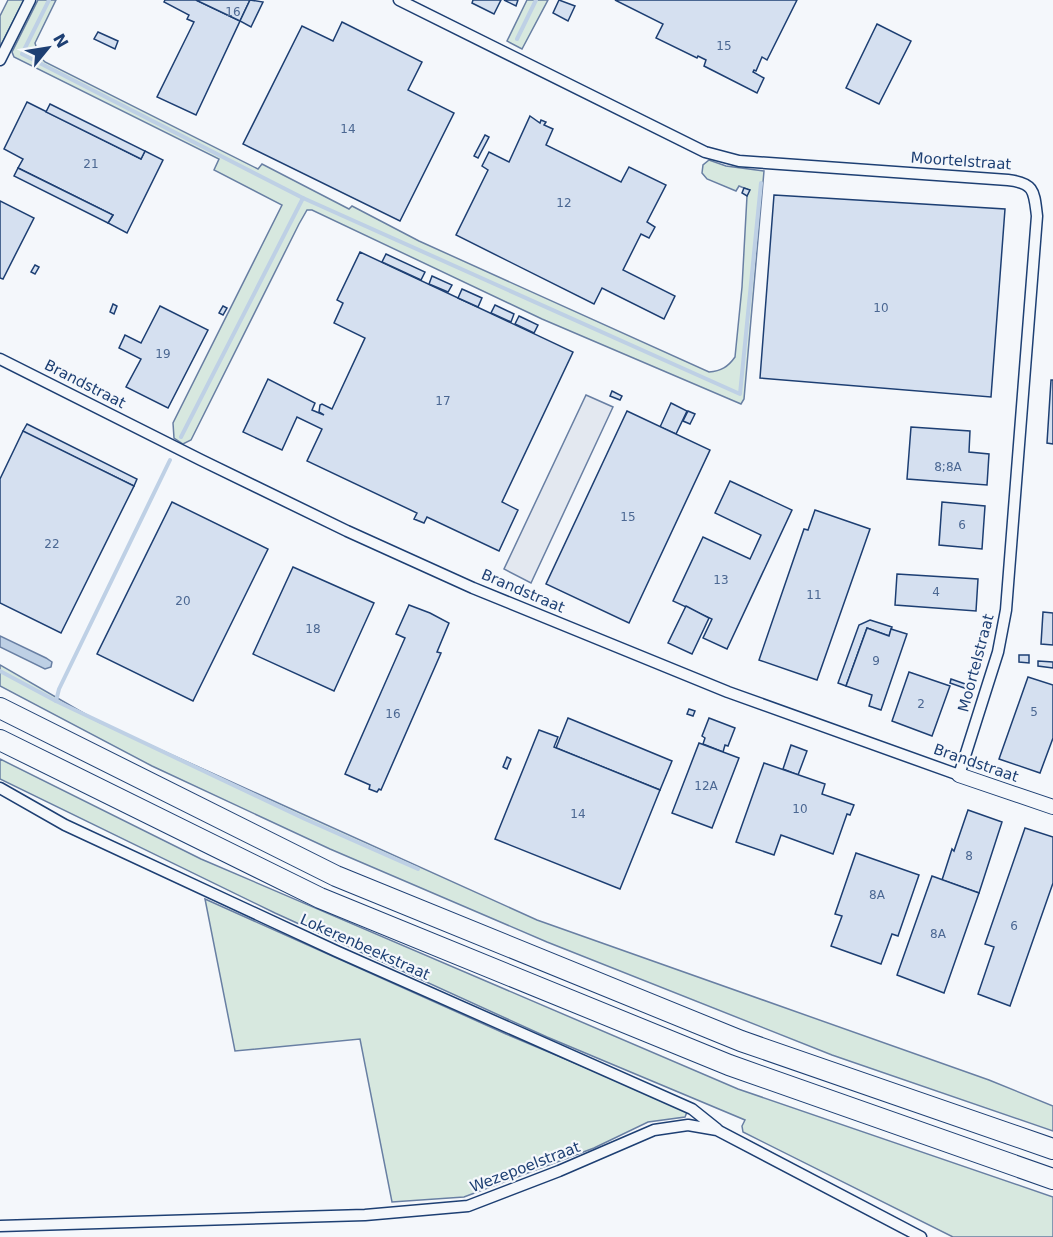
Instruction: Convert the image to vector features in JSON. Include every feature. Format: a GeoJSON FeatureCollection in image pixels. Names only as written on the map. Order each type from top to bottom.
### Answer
{"type":"FeatureCollection","features":[{"type":"Feature","properties":{"kind":"highway"},"geometry":{"type":"LineString","coordinates":[[0,708],[336,876],[741,1041],[1053,1149]]}},
{"type":"Feature","properties":{"kind":"highway"},"geometry":{"type":"LineString","coordinates":[[0,740],[320,898],[729,1065],[1053,1179]]}},
{"type":"Feature","properties":{"kind":"street"},"geometry":{"type":"LineString","coordinates":[[0,60],[30,0]]}},
{"type":"Feature","properties":{"kind":"street","name":"Moortelstraat"},"geometry":{"type":"LineString","coordinates":[[399,0],[705,152],[744,161],[1024,181],[1031,188],[1037,216],[1006,610],[998,652],[959,775]]}},
{"type":"Feature","properties":{"kind":"street","name":"Brandstraat"},"geometry":{"type":"LineString","coordinates":[[0,359],[232,475],[473,588],[728,692],[1053,807]]}},
{"type":"Feature","properties":{"kind":"street","name":"Lokerenbeekstraat"},"geometry":{"type":"LineString","coordinates":[[0,788],[66,825],[336,951],[692,1109],[717,1130]]}},
{"type":"Feature","properties":{"kind":"street","name":"Wezepoelstraat"},"geometry":{"type":"LineString","coordinates":[[0,1226],[364,1215],[468,1206],[559,1171],[654,1130],[688,1125],[717,1130],[921,1237]]}},
{"type":"Feature","properties":{"kind":"shaded area"},"geometry":{"type":"Polygon","coordinates":[[[8,0],[24,0],[0,47],[0,16],[8,0]]]}},
{"type":"Feature","properties":{"kind":"shaded area"},"geometry":{"type":"Polygon","coordinates":[[[38,0],[56,0],[35,43],[39,56],[45,62],[258,169],[262,164],[349,209],[352,206],[419,241],[709,372],[724,368],[735,357],[749,190],[739,186],[736,191],[707,179],[702,173],[703,165],[709,160],[726,166],[764,171],[744,399],[741,404],[542,319],[312,210],[307,210],[191,440],[183,444],[174,438],[173,423],[282,205],[214,170],[219,159],[14,57],[12,52],[38,0]]]}},
{"type":"Feature","properties":{"kind":"shaded area"},"geometry":{"type":"Polygon","coordinates":[[[527,0],[548,0],[522,49],[507,41],[527,0]]]}},
{"type":"Feature","properties":{"kind":"shaded area"},"geometry":{"type":"Polygon","coordinates":[[[586,395],[613,407],[531,583],[504,569],[586,395]]]}},
{"type":"Feature","properties":{"kind":"shaded area"},"geometry":{"type":"Polygon","coordinates":[[[0,665],[99,722],[537,920],[989,1080],[1053,1106],[1053,1131],[832,1055],[547,942],[330,849],[152,766],[0,686],[0,665]]]}},
{"type":"Feature","properties":{"kind":"shaded area"},"geometry":{"type":"Polygon","coordinates":[[[0,759],[201,859],[738,1089],[1053,1197],[1053,1237],[953,1237],[743,1132],[742,1126],[745,1120],[547,1037],[275,913],[0,779],[0,759]]]}},
{"type":"Feature","properties":{"kind":"shaded area"},"geometry":{"type":"Polygon","coordinates":[[[205,899],[506,1034],[684,1109],[687,1112],[685,1117],[648,1122],[594,1148],[464,1197],[392,1202],[360,1039],[235,1051],[205,899]]]}},
{"type":"Feature","properties":{"kind":"water"},"geometry":{"type":"Polygon","coordinates":[[[0,636],[46,658],[52,662],[51,667],[45,669],[0,647],[0,636]]]}},
{"type":"Feature","properties":{"kind":"building"},"geometry":{"type":"Polygon","coordinates":[[[165,0],[196,0],[240,21],[196,115],[157,97],[194,22],[187,19],[189,15],[164,2],[165,0]]]}},
{"type":"Feature","properties":{"kind":"building"},"geometry":{"type":"Polygon","coordinates":[[[196,0],[250,0],[240,21],[196,0]]]}},
{"type":"Feature","properties":{"kind":"building"},"geometry":{"type":"Polygon","coordinates":[[[250,0],[263,2],[251,27],[240,21],[250,0]]]}},
{"type":"Feature","properties":{"kind":"building"},"geometry":{"type":"Polygon","coordinates":[[[473,0],[501,0],[494,14],[472,3],[473,0]]]}},
{"type":"Feature","properties":{"kind":"building"},"geometry":{"type":"Polygon","coordinates":[[[504,0],[518,0],[516,6],[504,0]]]}},
{"type":"Feature","properties":{"kind":"building"},"geometry":{"type":"Polygon","coordinates":[[[559,0],[575,6],[568,21],[553,13],[559,0]]]}},
{"type":"Feature","properties":{"kind":"building"},"geometry":{"type":"Polygon","coordinates":[[[615,0],[797,0],[767,60],[762,57],[756,71],[753,72],[764,78],[757,93],[704,66],[706,60],[656,38],[663,24],[615,0]]]}},
{"type":"Feature","properties":{"kind":"building"},"geometry":{"type":"Polygon","coordinates":[[[342,22],[422,62],[408,90],[454,113],[400,221],[243,144],[302,26],[333,41],[342,22]]]}},
{"type":"Feature","properties":{"kind":"building"},"geometry":{"type":"Polygon","coordinates":[[[877,24],[911,41],[879,104],[846,88],[877,24]]]}},
{"type":"Feature","properties":{"kind":"building"},"geometry":{"type":"Polygon","coordinates":[[[98,32],[118,41],[115,49],[94,39],[98,32]]]}},
{"type":"Feature","properties":{"kind":"building"},"geometry":{"type":"Polygon","coordinates":[[[27,102],[141,159],[145,151],[163,160],[127,233],[108,223],[113,215],[18,168],[23,159],[4,149],[27,102]]]}},
{"type":"Feature","properties":{"kind":"building"},"geometry":{"type":"Polygon","coordinates":[[[50,104],[145,151],[141,159],[46,112],[50,104]]]}},
{"type":"Feature","properties":{"kind":"building"},"geometry":{"type":"Polygon","coordinates":[[[530,116],[540,123],[541,120],[546,122],[544,125],[553,129],[546,145],[621,182],[629,167],[666,185],[647,222],[655,227],[649,238],[641,234],[623,270],[675,296],[664,319],[602,288],[594,304],[456,235],[488,170],[482,166],[489,152],[509,162],[530,116]]]}},
{"type":"Feature","properties":{"kind":"building"},"geometry":{"type":"Polygon","coordinates":[[[485,135],[489,137],[478,158],[474,156],[485,135]]]}},
{"type":"Feature","properties":{"kind":"building"},"geometry":{"type":"Polygon","coordinates":[[[18,168],[113,215],[108,223],[14,176],[18,168]]]}},
{"type":"Feature","properties":{"kind":"building"},"geometry":{"type":"Polygon","coordinates":[[[744,188],[750,190],[747,196],[742,193],[744,188]]]}},
{"type":"Feature","properties":{"kind":"building"},"geometry":{"type":"Polygon","coordinates":[[[774,195],[1005,209],[991,397],[760,378],[774,195]]]}},
{"type":"Feature","properties":{"kind":"building"},"geometry":{"type":"Polygon","coordinates":[[[0,201],[34,218],[3,279],[0,278],[0,201]]]}},
{"type":"Feature","properties":{"kind":"building"},"geometry":{"type":"Polygon","coordinates":[[[360,252],[573,352],[502,502],[518,510],[499,551],[427,517],[424,523],[414,519],[417,513],[307,461],[322,429],[297,417],[282,450],[243,432],[268,379],[315,403],[312,410],[324,415],[319,412],[320,405],[332,409],[365,338],[334,323],[343,303],[337,300],[360,252]]]}},
{"type":"Feature","properties":{"kind":"building"},"geometry":{"type":"Polygon","coordinates":[[[386,254],[425,272],[421,280],[382,262],[386,254]]]}},
{"type":"Feature","properties":{"kind":"building"},"geometry":{"type":"Polygon","coordinates":[[[35,265],[39,267],[35,274],[31,272],[35,265]]]}},
{"type":"Feature","properties":{"kind":"building"},"geometry":{"type":"Polygon","coordinates":[[[432,276],[452,285],[448,292],[429,284],[432,276]]]}},
{"type":"Feature","properties":{"kind":"building"},"geometry":{"type":"Polygon","coordinates":[[[462,289],[482,298],[478,307],[458,298],[462,289]]]}},
{"type":"Feature","properties":{"kind":"building"},"geometry":{"type":"Polygon","coordinates":[[[113,304],[117,306],[114,314],[110,312],[113,304]]]}},
{"type":"Feature","properties":{"kind":"building"},"geometry":{"type":"Polygon","coordinates":[[[495,305],[514,314],[511,322],[491,313],[495,305]]]}},
{"type":"Feature","properties":{"kind":"building"},"geometry":{"type":"Polygon","coordinates":[[[160,306],[208,330],[168,408],[126,387],[141,359],[119,348],[125,335],[141,343],[160,306]]]}},
{"type":"Feature","properties":{"kind":"building"},"geometry":{"type":"Polygon","coordinates":[[[223,306],[227,308],[223,315],[219,313],[223,306]]]}},
{"type":"Feature","properties":{"kind":"building"},"geometry":{"type":"Polygon","coordinates":[[[519,316],[538,325],[534,333],[515,324],[519,316]]]}},
{"type":"Feature","properties":{"kind":"building"},"geometry":{"type":"Polygon","coordinates":[[[1051,380],[1053,380],[1053,444],[1047,443],[1051,380]]]}},
{"type":"Feature","properties":{"kind":"building"},"geometry":{"type":"Polygon","coordinates":[[[612,391],[622,396],[620,400],[610,396],[612,391]]]}},
{"type":"Feature","properties":{"kind":"building"},"geometry":{"type":"Polygon","coordinates":[[[671,403],[687,411],[676,434],[660,427],[671,403]]]}},
{"type":"Feature","properties":{"kind":"building"},"geometry":{"type":"Polygon","coordinates":[[[627,411],[710,450],[629,623],[546,584],[627,411]]]}},
{"type":"Feature","properties":{"kind":"building"},"geometry":{"type":"Polygon","coordinates":[[[688,411],[695,414],[690,424],[683,421],[688,411]]]}},
{"type":"Feature","properties":{"kind":"building"},"geometry":{"type":"Polygon","coordinates":[[[27,424],[137,479],[134,486],[27,434],[23,431],[27,424]]]}},
{"type":"Feature","properties":{"kind":"building"},"geometry":{"type":"Polygon","coordinates":[[[911,427],[970,431],[969,452],[989,454],[987,485],[907,479],[911,427]]]}},
{"type":"Feature","properties":{"kind":"building"},"geometry":{"type":"Polygon","coordinates":[[[23,431],[134,486],[61,633],[0,603],[0,479],[23,431]]]}},
{"type":"Feature","properties":{"kind":"building"},"geometry":{"type":"Polygon","coordinates":[[[730,481],[792,510],[727,649],[703,638],[712,619],[673,601],[703,537],[750,559],[761,535],[715,513],[730,481]]]}},
{"type":"Feature","properties":{"kind":"building"},"geometry":{"type":"Polygon","coordinates":[[[172,502],[268,549],[193,701],[97,654],[172,502]]]}},
{"type":"Feature","properties":{"kind":"building"},"geometry":{"type":"Polygon","coordinates":[[[942,502],[985,506],[982,549],[939,545],[942,502]]]}},
{"type":"Feature","properties":{"kind":"building"},"geometry":{"type":"Polygon","coordinates":[[[815,510],[870,529],[817,680],[759,660],[804,529],[808,530],[815,510]]]}},
{"type":"Feature","properties":{"kind":"building"},"geometry":{"type":"Polygon","coordinates":[[[293,567],[374,603],[334,691],[253,654],[293,567]]]}},
{"type":"Feature","properties":{"kind":"building"},"geometry":{"type":"Polygon","coordinates":[[[897,574],[978,579],[976,611],[895,605],[897,574]]]}},
{"type":"Feature","properties":{"kind":"building"},"geometry":{"type":"Polygon","coordinates":[[[409,605],[449,623],[437,652],[441,653],[381,790],[377,792],[369,789],[370,785],[345,774],[405,638],[396,634],[409,605]]]}},
{"type":"Feature","properties":{"kind":"building"},"geometry":{"type":"Polygon","coordinates":[[[686,606],[709,618],[692,654],[668,643],[686,606]]]}},
{"type":"Feature","properties":{"kind":"building"},"geometry":{"type":"Polygon","coordinates":[[[1043,612],[1053,613],[1053,645],[1041,644],[1043,612]]]}},
{"type":"Feature","properties":{"kind":"building"},"geometry":{"type":"Polygon","coordinates":[[[870,620],[892,627],[889,636],[867,628],[846,686],[838,683],[859,625],[870,620]]]}},
{"type":"Feature","properties":{"kind":"building"},"geometry":{"type":"Polygon","coordinates":[[[867,628],[889,636],[891,629],[907,634],[881,710],[869,706],[872,695],[846,686],[867,628]]]}},
{"type":"Feature","properties":{"kind":"building"},"geometry":{"type":"Polygon","coordinates":[[[1019,655],[1029,655],[1029,663],[1019,662],[1019,655]]]}},
{"type":"Feature","properties":{"kind":"building"},"geometry":{"type":"Polygon","coordinates":[[[1038,661],[1053,662],[1053,668],[1038,666],[1038,661]]]}},
{"type":"Feature","properties":{"kind":"building"},"geometry":{"type":"Polygon","coordinates":[[[909,672],[950,686],[932,736],[892,721],[909,672]]]}},
{"type":"Feature","properties":{"kind":"building"},"geometry":{"type":"Polygon","coordinates":[[[1028,677],[1053,685],[1053,738],[1040,773],[999,759],[1028,677]]]}},
{"type":"Feature","properties":{"kind":"building"},"geometry":{"type":"Polygon","coordinates":[[[951,679],[971,686],[970,690],[950,683],[951,679]]]}},
{"type":"Feature","properties":{"kind":"building"},"geometry":{"type":"Polygon","coordinates":[[[689,709],[695,711],[693,716],[687,714],[689,709]]]}},
{"type":"Feature","properties":{"kind":"building"},"geometry":{"type":"Polygon","coordinates":[[[568,718],[672,761],[660,790],[556,748],[568,718]]]}},
{"type":"Feature","properties":{"kind":"building"},"geometry":{"type":"Polygon","coordinates":[[[709,718],[735,728],[723,752],[703,744],[705,738],[702,736],[709,718]]]}},
{"type":"Feature","properties":{"kind":"building"},"geometry":{"type":"Polygon","coordinates":[[[539,730],[558,737],[554,747],[660,790],[620,889],[495,839],[539,730]]]}},
{"type":"Feature","properties":{"kind":"building"},"geometry":{"type":"Polygon","coordinates":[[[699,743],[739,758],[712,828],[672,813],[699,743]]]}},
{"type":"Feature","properties":{"kind":"building"},"geometry":{"type":"Polygon","coordinates":[[[791,745],[807,751],[798,775],[783,769],[791,745]]]}},
{"type":"Feature","properties":{"kind":"building"},"geometry":{"type":"Polygon","coordinates":[[[507,757],[511,759],[507,769],[503,767],[507,757]]]}},
{"type":"Feature","properties":{"kind":"building"},"geometry":{"type":"Polygon","coordinates":[[[764,763],[825,784],[822,794],[854,805],[850,815],[847,814],[833,854],[781,835],[774,855],[736,842],[764,763]]]}},
{"type":"Feature","properties":{"kind":"building"},"geometry":{"type":"Polygon","coordinates":[[[968,810],[1002,822],[979,893],[942,880],[968,810]]]}},
{"type":"Feature","properties":{"kind":"building"},"geometry":{"type":"Polygon","coordinates":[[[1025,828],[1053,837],[1053,883],[1010,1006],[978,994],[994,947],[985,944],[1025,828]]]}},
{"type":"Feature","properties":{"kind":"building"},"geometry":{"type":"Polygon","coordinates":[[[856,853],[919,875],[898,936],[892,934],[881,964],[831,946],[842,916],[835,914],[856,853]]]}},
{"type":"Feature","properties":{"kind":"building"},"geometry":{"type":"Polygon","coordinates":[[[932,876],[979,893],[944,993],[897,975],[932,876]]]}},
{"type":"Feature","properties":{"kind":"waterway"},"geometry":{"type":"LineString","coordinates":[[49,0],[22,54],[303,198],[740,394],[761,183]]}},
{"type":"Feature","properties":{"kind":"waterway"},"geometry":{"type":"LineString","coordinates":[[517,39],[536,0]]}},
{"type":"Feature","properties":{"kind":"waterway"},"geometry":{"type":"LineString","coordinates":[[181,437],[303,198]]}},
{"type":"Feature","properties":{"kind":"waterway"},"geometry":{"type":"LineString","coordinates":[[0,671],[56,701],[59,689],[170,460]]}},
{"type":"Feature","properties":{"kind":"waterway"},"geometry":{"type":"LineString","coordinates":[[56,701],[305,819],[418,869]]}}]}
